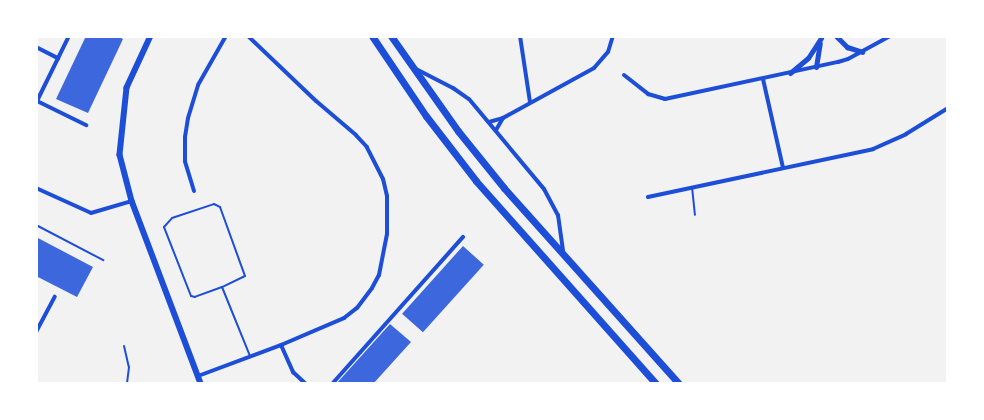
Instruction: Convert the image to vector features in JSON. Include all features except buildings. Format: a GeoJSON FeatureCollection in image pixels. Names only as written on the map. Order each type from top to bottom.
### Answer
{"type":"FeatureCollection","features":[{"type":"Feature","properties":{"kind":"highway"},"geometry":{"type":"LineString","coordinates":[[372,36],[426,116],[476,181],[656,384]]}},
{"type":"Feature","properties":{"kind":"highway"},"geometry":{"type":"LineString","coordinates":[[391,36],[469,145],[679,384]]}},
{"type":"Feature","properties":{"kind":"main road"},"geometry":{"type":"LineString","coordinates":[[148,37],[132,74],[122,121],[120,155],[132,201],[201,384]]}},
{"type":"Feature","properties":{"kind":"street"},"geometry":{"type":"LineString","coordinates":[[69,36],[37,102],[86,124]]}},
{"type":"Feature","properties":{"kind":"street"},"geometry":{"type":"LineString","coordinates":[[194,191],[185,161],[185,137],[188,118],[198,85],[226,36]]}},
{"type":"Feature","properties":{"kind":"street"},"geometry":{"type":"LineString","coordinates":[[198,376],[281,345],[344,318],[366,297],[379,275],[387,234],[387,196],[383,179],[367,147],[248,36]]}},
{"type":"Feature","properties":{"kind":"street"},"geometry":{"type":"LineString","coordinates":[[520,36],[530,102]]}},
{"type":"Feature","properties":{"kind":"street"},"geometry":{"type":"LineString","coordinates":[[490,122],[503,118],[594,68],[608,52],[613,36]]}},
{"type":"Feature","properties":{"kind":"street"},"geometry":{"type":"LineString","coordinates":[[836,36],[847,47],[862,52]]}},
{"type":"Feature","properties":{"kind":"street"},"geometry":{"type":"LineString","coordinates":[[624,75],[648,94],[665,99],[848,59],[890,36]]}},
{"type":"Feature","properties":{"kind":"street"},"geometry":{"type":"LineString","coordinates":[[816,67],[821,37]]}},
{"type":"Feature","properties":{"kind":"street"},"geometry":{"type":"LineString","coordinates":[[790,73],[808,58],[821,37]]}},
{"type":"Feature","properties":{"kind":"street"},"geometry":{"type":"LineString","coordinates":[[36,47],[58,58]]}},
{"type":"Feature","properties":{"kind":"street"},"geometry":{"type":"LineString","coordinates":[[412,67],[463,94],[490,122],[552,201],[558,215],[564,255]]}},
{"type":"Feature","properties":{"kind":"street"},"geometry":{"type":"LineString","coordinates":[[763,79],[783,168]]}},
{"type":"Feature","properties":{"kind":"street"},"geometry":{"type":"LineString","coordinates":[[648,197],[873,149],[906,134],[948,108]]}},
{"type":"Feature","properties":{"kind":"street"},"geometry":{"type":"LineString","coordinates":[[496,130],[503,118]]}},
{"type":"Feature","properties":{"kind":"street"},"geometry":{"type":"LineString","coordinates":[[37,190],[92,213],[132,201]]}},
{"type":"Feature","properties":{"kind":"street"},"geometry":{"type":"LineString","coordinates":[[332,384],[463,237]]}},
{"type":"Feature","properties":{"kind":"street"},"geometry":{"type":"LineString","coordinates":[[36,332],[55,297]]}},
{"type":"Feature","properties":{"kind":"street"},"geometry":{"type":"LineString","coordinates":[[281,345],[293,372],[306,384]]}},
{"type":"Feature","properties":{"kind":"lane"},"geometry":{"type":"LineString","coordinates":[[692,188],[695,215]]}},
{"type":"Feature","properties":{"kind":"lane"},"geometry":{"type":"LineString","coordinates":[[214,204],[220,207],[245,276],[222,288],[195,296],[188,293],[164,227],[172,218],[214,204]]}},
{"type":"Feature","properties":{"kind":"lane"},"geometry":{"type":"LineString","coordinates":[[36,225],[103,260]]}},
{"type":"Feature","properties":{"kind":"lane"},"geometry":{"type":"LineString","coordinates":[[222,288],[250,356]]}},
{"type":"Feature","properties":{"kind":"lane"},"geometry":{"type":"LineString","coordinates":[[124,346],[129,367],[127,384]]}}]}
